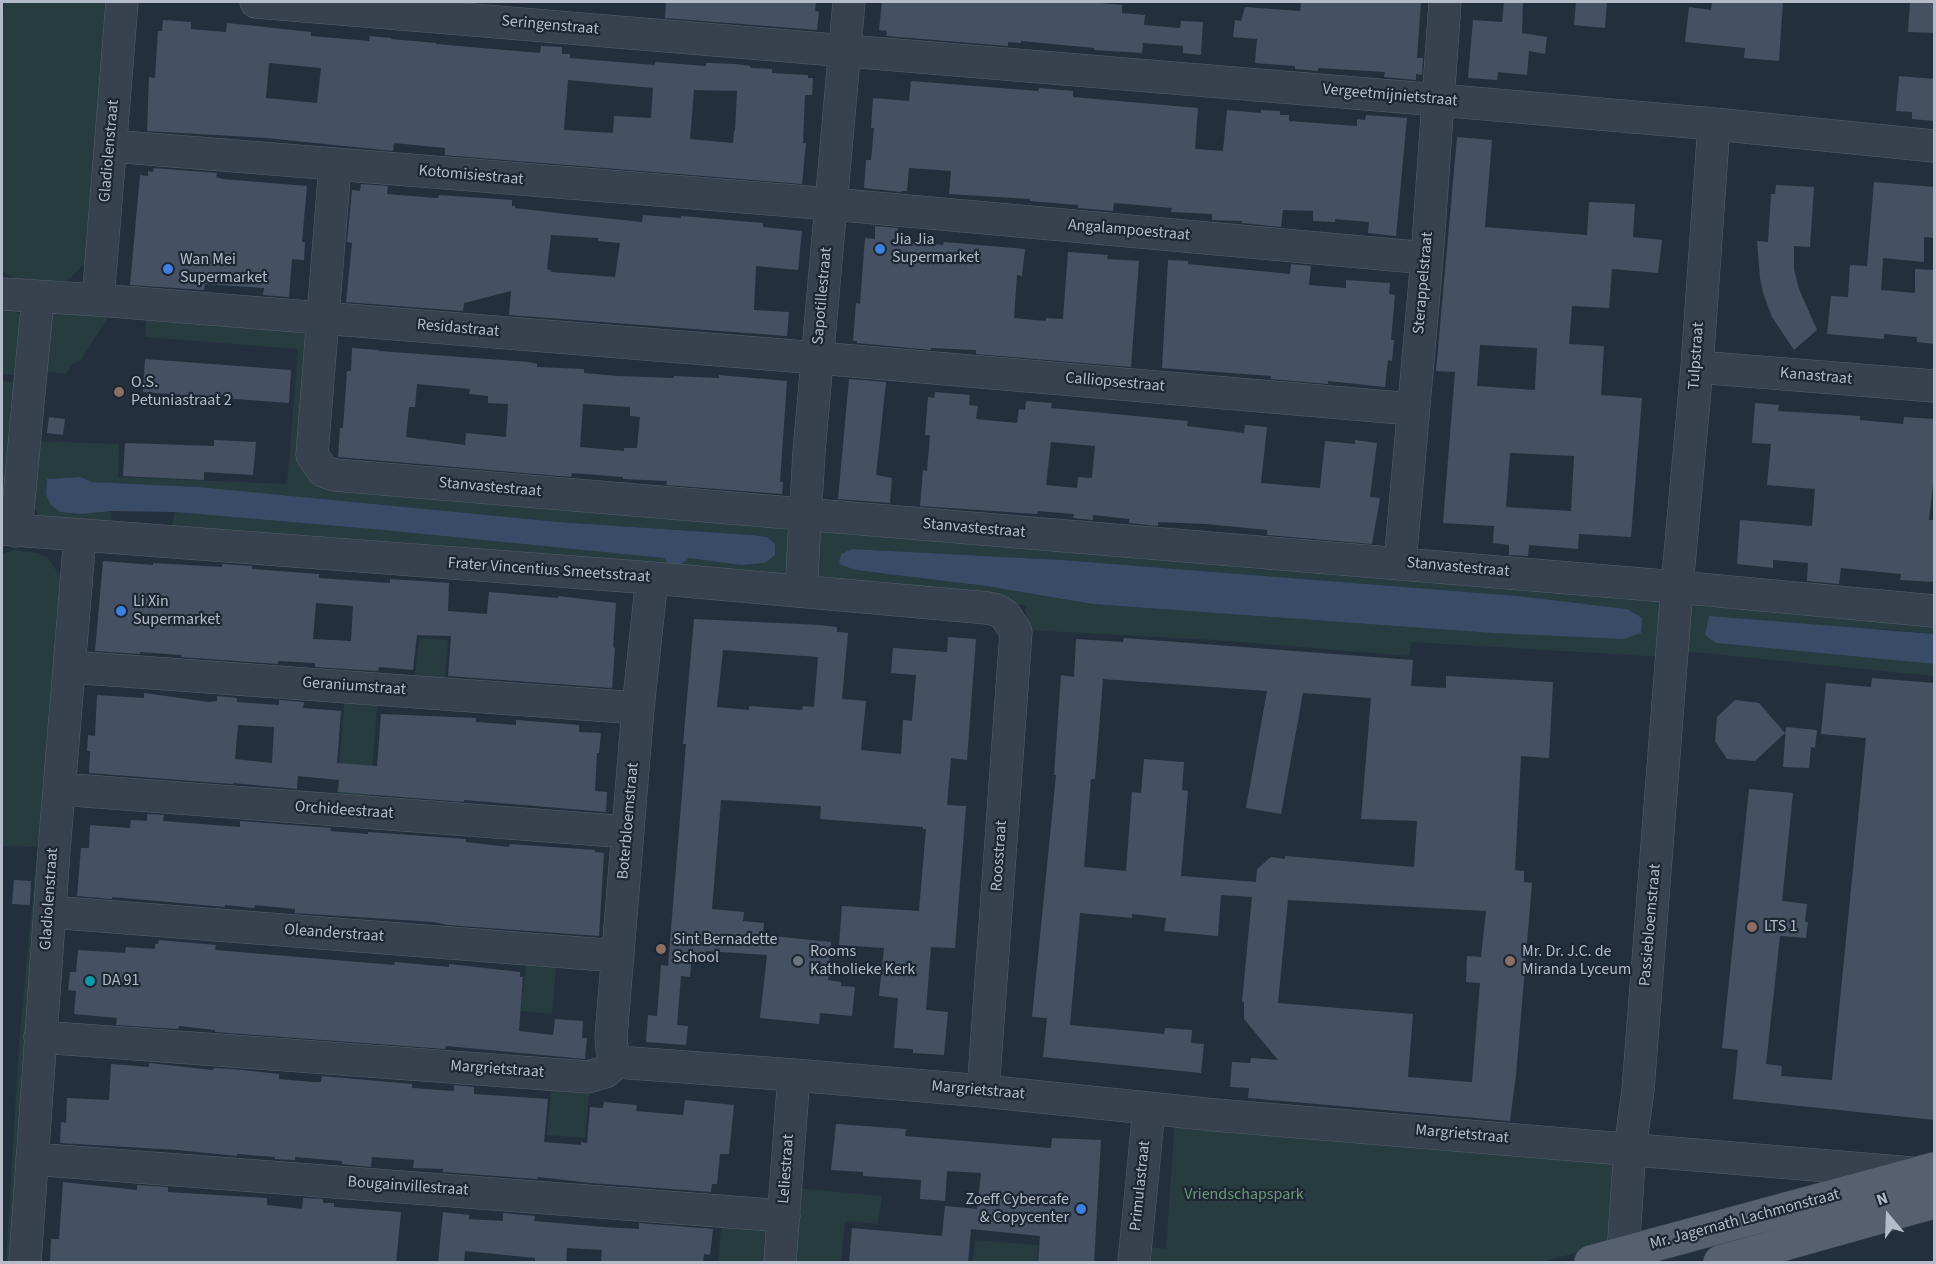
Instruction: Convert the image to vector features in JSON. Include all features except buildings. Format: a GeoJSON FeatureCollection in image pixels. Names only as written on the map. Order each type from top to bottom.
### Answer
{"type":"FeatureCollection","features":[{"type":"Feature","properties":{"kind":"main road","name":"Mr. Jagernath Lachmonstraat"},"geometry":{"type":"LineString","coordinates":[[1591,1263],[1624,1258],[1927,1171]]}},
{"type":"Feature","properties":{"kind":"main road","name":"Mr. Jagernath Lachmonstraat"},"geometry":{"type":"LineString","coordinates":[[1720,1263],[1935,1202]]}},
{"type":"Feature","properties":{"kind":"street","name":"Gladiolenstraat"},"geometry":{"type":"LineString","coordinates":[[98,300],[122,2]]}},
{"type":"Feature","properties":{"kind":"street","name":"Seringenstraat"},"geometry":{"type":"LineString","coordinates":[[256,2],[845,50]]}},
{"type":"Feature","properties":{"kind":"street","name":"Sapotillestraat"},"geometry":{"type":"LineString","coordinates":[[801,591],[805,515],[849,2]]}},
{"type":"Feature","properties":{"kind":"street","name":"Sterappelstraat"},"geometry":{"type":"LineString","coordinates":[[1400,563],[1427,258],[1445,2]]}},
{"type":"Feature","properties":{"kind":"street","name":"Vergeetmijnietstraat"},"geometry":{"type":"LineString","coordinates":[[845,50],[1714,124],[1935,146]]}},
{"type":"Feature","properties":{"kind":"street","name":"Tulpstraat"},"geometry":{"type":"LineString","coordinates":[[1677,587],[1697,367],[1714,124]]}},
{"type":"Feature","properties":{"kind":"street","name":"Kotomisiestraat"},"geometry":{"type":"LineString","coordinates":[[111,146],[831,204]]}},
{"type":"Feature","properties":{"kind":"street","name":"Stanvastestraat"},"geometry":{"type":"LineString","coordinates":[[335,165],[312,454],[323,471],[335,475],[1400,563],[1935,611]]}},
{"type":"Feature","properties":{"kind":"street","name":"Angalampoestraat"},"geometry":{"type":"LineString","coordinates":[[831,204],[1427,258]]}},
{"type":"Feature","properties":{"kind":"street","name":"Residastraat"},"geometry":{"type":"LineString","coordinates":[[2,294],[818,358]]}},
{"type":"Feature","properties":{"kind":"street"},"geometry":{"type":"LineString","coordinates":[[9,530],[38,297]]}},
{"type":"Feature","properties":{"kind":"street","name":"Calliopsestraat"},"geometry":{"type":"LineString","coordinates":[[818,358],[1412,409]]}},
{"type":"Feature","properties":{"kind":"street","name":"Kanastraat"},"geometry":{"type":"LineString","coordinates":[[1697,367],[1935,386]]}},
{"type":"Feature","properties":{"kind":"street","name":"Frater Vincentius Smeetsstraat"},"geometry":{"type":"LineString","coordinates":[[9,530],[652,578],[987,608],[1005,615],[1012,623]]}},
{"type":"Feature","properties":{"kind":"street","name":"Gladiolenstraat"},"geometry":{"type":"LineString","coordinates":[[25,1263],[40,1037],[80,536]]}},
{"type":"Feature","properties":{"kind":"street","name":"Boterbloemstraat"},"geometry":{"type":"LineString","coordinates":[[617,1062],[612,1049],[611,1036],[638,708],[652,578]]}},
{"type":"Feature","properties":{"kind":"street","name":"Passiebloemstraat"},"geometry":{"type":"LineString","coordinates":[[1624,1258],[1630,1149],[1638,1090],[1677,587]]}},
{"type":"Feature","properties":{"kind":"street","name":"Roosstraat"},"geometry":{"type":"LineString","coordinates":[[983,1091],[1015,651],[1016,632],[1012,623]]}},
{"type":"Feature","properties":{"kind":"street","name":"Geraniumstraat"},"geometry":{"type":"LineString","coordinates":[[70,667],[638,708]]}},
{"type":"Feature","properties":{"kind":"street","name":"Orchideestraat"},"geometry":{"type":"LineString","coordinates":[[59,789],[628,832]]}},
{"type":"Feature","properties":{"kind":"street","name":"Oleanderstraat"},"geometry":{"type":"LineString","coordinates":[[50,912],[618,956]]}},
{"type":"Feature","properties":{"kind":"street","name":"Margrietstraat"},"geometry":{"type":"LineString","coordinates":[[40,1037],[588,1077],[605,1071],[617,1062],[983,1091],[1149,1109],[1927,1171]]}},
{"type":"Feature","properties":{"kind":"street","name":"Leliestraat"},"geometry":{"type":"LineString","coordinates":[[780,1263],[794,1075]]}},
{"type":"Feature","properties":{"kind":"street","name":"Primulastraat"},"geometry":{"type":"LineString","coordinates":[[1134,1263],[1149,1109]]}},
{"type":"Feature","properties":{"kind":"street","name":"Bougainvillestraat"},"geometry":{"type":"LineString","coordinates":[[32,1159],[784,1216]]}},
{"type":"Feature","properties":{"kind":"green space"},"geometry":{"type":"Polygon","coordinates":[[[4,2],[115,2],[86,262],[70,278],[61,283],[16,280],[2,271],[4,2]]]}},
{"type":"Feature","properties":{"kind":"green space"},"geometry":{"type":"Polygon","coordinates":[[[2,304],[20,315],[24,323],[22,376],[2,374],[2,304]]]}},
{"type":"Feature","properties":{"kind":"green space"},"geometry":{"type":"Polygon","coordinates":[[[61,309],[113,309],[81,360],[72,364],[66,374],[40,371],[46,324],[52,314],[61,309]]]}},
{"type":"Feature","properties":{"kind":"green space"},"geometry":{"type":"Polygon","coordinates":[[[147,313],[285,321],[310,334],[308,459],[790,518],[796,566],[783,579],[170,532],[175,512],[665,558],[670,566],[689,558],[741,565],[764,563],[775,555],[775,544],[768,537],[752,535],[559,522],[199,487],[92,482],[80,477],[48,479],[46,494],[50,504],[83,514],[111,511],[112,529],[47,523],[38,514],[32,502],[31,441],[119,444],[118,477],[287,484],[298,349],[145,337],[147,313]]]}},
{"type":"Feature","properties":{"kind":"green space"},"geometry":{"type":"Polygon","coordinates":[[[2,381],[21,383],[2,500],[2,381]]]}},
{"type":"Feature","properties":{"kind":"green space"},"geometry":{"type":"Polygon","coordinates":[[[819,530],[1652,596],[1661,602],[1664,657],[1411,642],[1409,656],[1215,640],[1025,630],[1026,606],[992,598],[818,578],[812,569],[819,530]],[[852,549],[841,554],[839,564],[855,570],[986,586],[1092,604],[1492,633],[1642,618],[1627,609],[1517,596],[1062,560],[852,549]]]}},
{"type":"Feature","properties":{"kind":"green space"},"geometry":{"type":"Polygon","coordinates":[[[14,550],[38,553],[47,557],[61,577],[45,843],[35,847],[2,846],[2,554],[14,550]]]}},
{"type":"Feature","properties":{"kind":"green space"},"geometry":{"type":"Polygon","coordinates":[[[1701,601],[1934,617],[1934,634],[1884,629],[1716,643],[1934,664],[1934,676],[1682,651],[1691,607],[1701,601]]]}},
{"type":"Feature","properties":{"kind":"green space"},"geometry":{"type":"Polygon","coordinates":[[[419,638],[448,640],[444,687],[414,684],[419,638]]]}},
{"type":"Feature","properties":{"kind":"green space"},"geometry":{"type":"Polygon","coordinates":[[[345,694],[378,696],[369,806],[336,803],[345,694]]]}},
{"type":"Feature","properties":{"kind":"green space"},"geometry":{"type":"Polygon","coordinates":[[[37,852],[44,853],[15,1262],[6,1262],[19,1044],[37,852]]]}},
{"type":"Feature","properties":{"kind":"green space"},"geometry":{"type":"Polygon","coordinates":[[[526,965],[556,968],[552,1014],[521,1011],[526,965]]]}},
{"type":"Feature","properties":{"kind":"green space"},"geometry":{"type":"Polygon","coordinates":[[[551,1091],[589,1094],[585,1138],[547,1135],[551,1091]]]}},
{"type":"Feature","properties":{"kind":"green space","name":"Vriendschapspark"},"geometry":{"type":"Polygon","coordinates":[[[1175,1119],[1598,1157],[1610,1164],[1618,1174],[1610,1244],[1541,1262],[1144,1262],[1145,1247],[1166,1249],[1175,1119]]]}},
{"type":"Feature","properties":{"kind":"green space"},"geometry":{"type":"Polygon","coordinates":[[[795,1188],[882,1196],[878,1224],[845,1221],[841,1262],[789,1262],[795,1188]]]}},
{"type":"Feature","properties":{"kind":"green space"},"geometry":{"type":"Polygon","coordinates":[[[722,1219],[769,1226],[772,1262],[718,1262],[722,1219]]]}},
{"type":"Feature","properties":{"kind":"green space"},"geometry":{"type":"Polygon","coordinates":[[[975,1240],[1038,1245],[1037,1262],[973,1262],[975,1240]]]}},
{"type":"Feature","properties":{"kind":"water"},"geometry":{"type":"Polygon","coordinates":[[[80,477],[92,482],[199,487],[559,522],[752,535],[767,537],[775,544],[775,555],[765,563],[741,565],[689,558],[677,567],[670,566],[664,558],[175,512],[111,511],[83,514],[60,512],[50,504],[46,494],[47,479],[80,477]]]}},
{"type":"Feature","properties":{"kind":"water"},"geometry":{"type":"Polygon","coordinates":[[[852,549],[1062,560],[1518,596],[1627,609],[1642,618],[1641,633],[1624,639],[1492,633],[1092,604],[986,586],[855,570],[839,564],[841,554],[852,549]]]}},
{"type":"Feature","properties":{"kind":"water"},"geometry":{"type":"Polygon","coordinates":[[[1709,616],[1934,634],[1934,664],[1716,643],[1705,635],[1709,616]]]}},
{"type":"Feature","properties":{"kind":"place","name":"Jia Jia Supermarket"},"geometry":{"type":"Point","coordinates":[880,249]}},
{"type":"Feature","properties":{"kind":"place","name":"Wan Mei Supermarket"},"geometry":{"type":"Point","coordinates":[168,269]}},
{"type":"Feature","properties":{"kind":"place","name":"O.S. Petuniastraat 2"},"geometry":{"type":"Point","coordinates":[119,392]}},
{"type":"Feature","properties":{"kind":"place","name":"Li Xin Supermarket"},"geometry":{"type":"Point","coordinates":[121,611]}},
{"type":"Feature","properties":{"kind":"place","name":"LTS 1"},"geometry":{"type":"Point","coordinates":[1752,927]}},
{"type":"Feature","properties":{"kind":"place","name":"Sint Bernadette School"},"geometry":{"type":"Point","coordinates":[661,949]}},
{"type":"Feature","properties":{"kind":"place","name":"Rooms Katholieke Kerk"},"geometry":{"type":"Point","coordinates":[798,961]}},
{"type":"Feature","properties":{"kind":"place","name":"Mr. Dr. J.C. de Miranda Lyceum"},"geometry":{"type":"Point","coordinates":[1510,961]}},
{"type":"Feature","properties":{"kind":"place","name":"DA 91"},"geometry":{"type":"Point","coordinates":[90,981]}},
{"type":"Feature","properties":{"kind":"place","name":"Zoeff Cybercafe & Copycenter"},"geometry":{"type":"Point","coordinates":[1081,1209]}}]}
